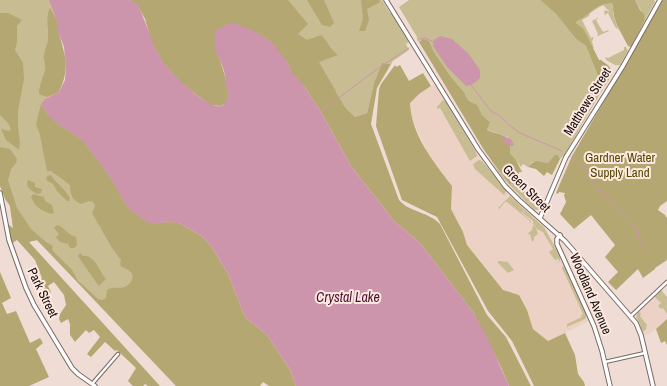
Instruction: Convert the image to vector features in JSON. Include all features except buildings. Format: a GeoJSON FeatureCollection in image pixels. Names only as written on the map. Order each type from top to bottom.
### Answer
{"type":"FeatureCollection","features":[{"type":"Feature","properties":{"kind":"street","name":"Green Street"},"geometry":{"type":"LineString","coordinates":[[386,0],[487,163],[510,191],[560,235],[631,316],[640,332],[653,386]]}},
{"type":"Feature","properties":{"kind":"street","name":"Matthews Street"},"geometry":{"type":"LineString","coordinates":[[540,218],[565,159],[623,66],[660,0]]}},
{"type":"Feature","properties":{"kind":"street","name":"Park Street"},"geometry":{"type":"LineString","coordinates":[[0,193],[9,240],[30,297],[72,368],[92,385]]}},
{"type":"Feature","properties":{"kind":"street","name":"Woodland Avenue"},"geometry":{"type":"LineString","coordinates":[[560,235],[557,239],[557,244],[595,326],[610,386]]}},
{"type":"Feature","properties":{"kind":"street"},"geometry":{"type":"LineString","coordinates":[[631,316],[667,282]]}},
{"type":"Feature","properties":{"kind":"street"},"geometry":{"type":"LineString","coordinates":[[605,362],[646,353]]}},
{"type":"Feature","properties":{"kind":"street"},"geometry":{"type":"LineString","coordinates":[[92,385],[118,354]]}},
{"type":"Feature","properties":{"kind":"shaded area"},"geometry":{"type":"Polygon","coordinates":[[[0,0],[50,1],[57,21],[59,92],[45,99],[179,223],[108,313],[37,240],[24,243],[14,233],[9,200],[0,166],[0,0]]]}},
{"type":"Feature","properties":{"kind":"shaded area"},"geometry":{"type":"Polygon","coordinates":[[[129,0],[382,0],[390,13],[392,13],[409,42],[406,44],[409,50],[391,64],[382,63],[374,83],[367,113],[355,117],[345,107],[336,91],[304,86],[129,0]]]}},
{"type":"Feature","properties":{"kind":"shaded area"},"geometry":{"type":"Polygon","coordinates":[[[409,0],[540,0],[556,14],[576,39],[586,46],[603,89],[564,155],[560,159],[558,155],[548,163],[532,162],[528,167],[523,164],[521,167],[510,153],[508,137],[487,130],[489,121],[482,115],[472,102],[468,100],[464,92],[451,77],[434,52],[429,41],[421,40],[419,42],[417,40],[417,37],[399,7],[409,0]]]}},
{"type":"Feature","properties":{"kind":"shaded area"},"geometry":{"type":"Polygon","coordinates":[[[635,0],[654,0],[655,2],[645,20],[643,15],[635,0]]]}},
{"type":"Feature","properties":{"kind":"shaded area"},"geometry":{"type":"Polygon","coordinates":[[[604,3],[613,4],[614,17],[619,30],[615,27],[608,13],[605,15],[605,10],[610,12],[603,5],[590,13],[589,16],[582,20],[591,38],[594,37],[592,42],[594,48],[592,49],[583,28],[576,23],[577,21],[604,3]]]}},
{"type":"Feature","properties":{"kind":"shaded area"},"geometry":{"type":"Polygon","coordinates":[[[599,17],[596,20],[603,32],[609,31],[598,36],[592,21],[599,17]]]}},
{"type":"Feature","properties":{"kind":"shaded area"},"geometry":{"type":"Polygon","coordinates":[[[624,47],[626,47],[628,51],[620,65],[615,65],[606,60],[605,57],[608,58],[624,50],[624,47]]]}},
{"type":"Feature","properties":{"kind":"shaded area"},"geometry":{"type":"Polygon","coordinates":[[[435,84],[486,165],[511,197],[546,231],[561,258],[589,321],[548,341],[533,329],[527,310],[519,295],[503,290],[467,245],[463,232],[451,209],[452,185],[431,158],[410,114],[410,103],[419,94],[435,84]]]}},
{"type":"Feature","properties":{"kind":"shaded area"},"geometry":{"type":"Polygon","coordinates":[[[443,100],[446,102],[476,152],[477,156],[470,161],[440,108],[437,109],[443,100]]]}},
{"type":"Feature","properties":{"kind":"shaded area"},"geometry":{"type":"Polygon","coordinates":[[[484,150],[510,185],[516,179],[515,182],[529,193],[528,195],[532,198],[528,204],[502,177],[484,150]]]}},
{"type":"Feature","properties":{"kind":"shaded area"},"geometry":{"type":"Polygon","coordinates":[[[479,160],[482,161],[506,189],[504,195],[475,169],[473,164],[479,160]]]}},
{"type":"Feature","properties":{"kind":"shaded area"},"geometry":{"type":"Polygon","coordinates":[[[510,196],[524,209],[522,213],[531,221],[529,224],[530,221],[507,202],[505,202],[499,209],[498,208],[510,196]]]}},
{"type":"Feature","properties":{"kind":"shaded area"},"geometry":{"type":"Polygon","coordinates":[[[533,199],[538,203],[545,200],[539,210],[535,210],[528,204],[533,199]]]}},
{"type":"Feature","properties":{"kind":"shaded area"},"geometry":{"type":"Polygon","coordinates":[[[524,209],[544,227],[560,256],[560,261],[557,263],[559,259],[555,260],[549,252],[553,249],[543,232],[537,229],[533,224],[533,221],[523,213],[524,209]]]}},
{"type":"Feature","properties":{"kind":"shaded area"},"geometry":{"type":"Polygon","coordinates":[[[533,225],[538,234],[534,237],[532,242],[530,234],[527,234],[532,230],[533,225]]]}},
{"type":"Feature","properties":{"kind":"shaded area"},"geometry":{"type":"Polygon","coordinates":[[[498,261],[507,261],[514,270],[508,273],[498,263],[498,261]]]}},
{"type":"Feature","properties":{"kind":"shaded area"},"geometry":{"type":"Polygon","coordinates":[[[564,265],[587,315],[585,319],[567,327],[567,324],[582,317],[581,315],[583,314],[562,268],[564,265]]]}},
{"type":"Feature","properties":{"kind":"shaded area"},"geometry":{"type":"Polygon","coordinates":[[[661,290],[667,297],[667,319],[651,333],[644,336],[636,315],[661,290]]]}},
{"type":"Feature","properties":{"kind":"shaded area"},"geometry":{"type":"Polygon","coordinates":[[[661,290],[667,297],[667,314],[663,308],[661,309],[658,306],[661,303],[655,297],[653,298],[661,290]]]}},
{"type":"Feature","properties":{"kind":"shaded area"},"geometry":{"type":"Polygon","coordinates":[[[639,311],[641,314],[640,316],[647,325],[647,328],[643,332],[636,317],[639,311]]]}},
{"type":"Feature","properties":{"kind":"green space"},"geometry":{"type":"Polygon","coordinates":[[[129,0],[288,0],[308,24],[298,34],[307,40],[321,35],[338,55],[319,62],[345,107],[355,117],[367,113],[374,83],[382,63],[391,64],[377,88],[371,124],[399,200],[408,207],[430,217],[440,224],[487,315],[506,337],[531,386],[509,386],[473,312],[420,243],[394,221],[351,166],[321,112],[304,86],[291,72],[288,63],[228,24],[223,28],[215,47],[225,75],[228,98],[226,103],[221,106],[211,105],[180,82],[163,63],[151,41],[145,19],[137,4],[129,0]]]}},
{"type":"Feature","properties":{"kind":"green space"},"geometry":{"type":"Polygon","coordinates":[[[307,0],[324,0],[334,23],[330,27],[322,25],[307,0]]]}},
{"type":"Feature","properties":{"kind":"green space"},"geometry":{"type":"Polygon","coordinates":[[[361,0],[379,0],[380,2],[367,9],[369,20],[365,31],[359,31],[363,19],[361,0]]]}},
{"type":"Feature","properties":{"kind":"green space"},"geometry":{"type":"Polygon","coordinates":[[[540,0],[635,0],[640,10],[644,14],[645,20],[631,47],[628,46],[618,26],[614,15],[613,4],[598,7],[576,23],[583,28],[599,60],[609,66],[612,72],[603,89],[586,46],[576,39],[556,14],[540,0]]]}},
{"type":"Feature","properties":{"kind":"green space","name":"Gardner Water Supply Land"},"geometry":{"type":"Polygon","coordinates":[[[663,0],[667,0],[667,201],[660,206],[658,210],[667,218],[667,260],[643,278],[638,269],[616,290],[608,282],[618,272],[605,257],[615,245],[591,215],[574,229],[560,214],[566,202],[564,195],[565,193],[556,193],[572,156],[663,0]]]}},
{"type":"Feature","properties":{"kind":"green space"},"geometry":{"type":"Polygon","coordinates":[[[50,8],[58,22],[66,70],[59,92],[47,97],[39,94],[40,85],[45,70],[44,52],[48,41],[47,19],[50,8]]]}},
{"type":"Feature","properties":{"kind":"green space"},"geometry":{"type":"Polygon","coordinates":[[[0,13],[8,13],[22,20],[17,26],[17,42],[15,50],[23,63],[24,79],[18,111],[20,142],[19,150],[6,140],[1,129],[9,131],[11,129],[8,123],[0,115],[0,13]]]}},
{"type":"Feature","properties":{"kind":"green space"},"geometry":{"type":"Polygon","coordinates":[[[423,39],[429,41],[434,52],[451,77],[464,92],[468,100],[477,105],[482,115],[490,122],[487,130],[510,139],[514,145],[510,146],[510,153],[516,160],[522,172],[519,172],[519,175],[510,185],[484,150],[419,42],[423,39]]]}},
{"type":"Feature","properties":{"kind":"green space"},"geometry":{"type":"Polygon","coordinates":[[[395,65],[396,67],[400,65],[409,81],[423,73],[431,86],[419,94],[410,103],[411,115],[414,126],[425,148],[452,186],[451,209],[463,232],[467,245],[503,290],[519,295],[527,310],[533,329],[548,341],[565,333],[575,355],[578,374],[585,386],[534,386],[512,341],[488,311],[437,217],[402,200],[376,126],[379,89],[395,65]]]}},
{"type":"Feature","properties":{"kind":"green space"},"geometry":{"type":"Polygon","coordinates":[[[41,104],[48,115],[58,124],[85,143],[109,176],[128,208],[154,224],[168,222],[179,223],[203,237],[211,246],[228,274],[245,317],[267,335],[290,370],[296,386],[269,386],[263,382],[260,386],[176,386],[37,240],[29,242],[160,386],[148,386],[145,384],[143,386],[133,386],[128,381],[136,368],[117,350],[115,351],[105,342],[91,357],[87,354],[100,337],[94,330],[89,333],[86,330],[75,342],[70,335],[70,324],[68,319],[61,323],[59,319],[60,314],[66,305],[64,295],[54,282],[48,286],[51,292],[43,299],[41,296],[45,291],[39,280],[42,278],[35,260],[17,240],[11,244],[8,224],[13,228],[10,206],[5,199],[0,186],[0,147],[10,149],[17,159],[16,163],[11,169],[8,180],[17,208],[31,229],[53,246],[52,250],[72,270],[78,281],[98,299],[102,300],[106,298],[107,290],[125,287],[130,283],[133,277],[129,271],[120,264],[121,260],[112,248],[92,213],[95,206],[93,202],[89,201],[81,204],[75,201],[70,191],[70,185],[51,171],[47,171],[40,135],[36,124],[41,104]]]}},
{"type":"Feature","properties":{"kind":"green space"},"geometry":{"type":"Polygon","coordinates":[[[555,155],[558,155],[560,159],[552,175],[547,172],[544,176],[536,169],[528,167],[539,161],[548,163],[555,155]]]}},
{"type":"Feature","properties":{"kind":"green space"},"geometry":{"type":"Polygon","coordinates":[[[51,175],[68,195],[70,198],[69,201],[67,201],[57,191],[53,184],[46,180],[47,176],[51,175]]]}},
{"type":"Feature","properties":{"kind":"green space"},"geometry":{"type":"Polygon","coordinates":[[[28,180],[35,183],[35,187],[42,189],[41,193],[37,194],[29,188],[27,185],[28,180]]]}},
{"type":"Feature","properties":{"kind":"green space"},"geometry":{"type":"Polygon","coordinates":[[[33,194],[44,197],[45,201],[52,205],[54,213],[48,213],[37,206],[31,197],[33,194]]]}},
{"type":"Feature","properties":{"kind":"green space"},"geometry":{"type":"Polygon","coordinates":[[[57,225],[62,227],[70,235],[76,237],[77,245],[74,248],[70,248],[68,244],[60,242],[56,237],[59,234],[54,228],[57,225]]]}},
{"type":"Feature","properties":{"kind":"green space"},"geometry":{"type":"Polygon","coordinates":[[[80,253],[83,256],[91,258],[97,264],[106,279],[99,286],[78,256],[80,253]]]}},
{"type":"Feature","properties":{"kind":"green space"},"geometry":{"type":"Polygon","coordinates":[[[0,272],[11,298],[2,303],[7,314],[16,311],[30,343],[40,338],[43,343],[36,349],[49,377],[29,386],[0,386],[0,272]]]}},
{"type":"Feature","properties":{"kind":"green space"},"geometry":{"type":"Polygon","coordinates":[[[667,319],[667,345],[665,341],[661,343],[656,329],[667,319]]]}},
{"type":"Feature","properties":{"kind":"water","name":"Crystal Lake"},"geometry":{"type":"Polygon","coordinates":[[[49,0],[129,0],[137,3],[155,48],[163,62],[185,85],[207,102],[216,106],[223,105],[227,98],[227,94],[224,71],[215,48],[215,30],[234,23],[252,30],[272,42],[288,63],[291,72],[304,86],[321,112],[351,166],[394,221],[420,243],[473,312],[488,339],[509,386],[296,386],[290,370],[267,335],[245,317],[228,274],[211,246],[203,237],[179,223],[168,222],[154,224],[147,222],[128,208],[109,176],[85,143],[48,115],[41,104],[45,99],[59,92],[65,80],[66,68],[64,47],[58,32],[57,21],[49,0]]]}},
{"type":"Feature","properties":{"kind":"water"},"geometry":{"type":"Polygon","coordinates":[[[440,36],[452,39],[468,53],[480,70],[480,78],[477,81],[466,86],[447,67],[433,46],[434,40],[440,36]]]}},
{"type":"Feature","properties":{"kind":"water"},"geometry":{"type":"Polygon","coordinates":[[[501,136],[511,139],[513,145],[510,146],[501,136]]]}},
{"type":"Feature","properties":{"kind":"waterway"},"geometry":{"type":"LineString","coordinates":[[420,39],[425,38],[434,42]]}},
{"type":"Feature","properties":{"kind":"waterway"},"geometry":{"type":"LineString","coordinates":[[321,111],[380,67],[409,48]]}},
{"type":"Feature","properties":{"kind":"waterway"},"geometry":{"type":"LineString","coordinates":[[471,85],[491,111],[500,116],[520,133],[562,151]]}},
{"type":"Feature","properties":{"kind":"waterway"},"geometry":{"type":"LineString","coordinates":[[571,157],[579,166],[584,167],[586,173],[590,175],[599,189],[612,201],[616,208],[628,218],[635,229],[639,231],[639,238],[645,249]]}}]}
